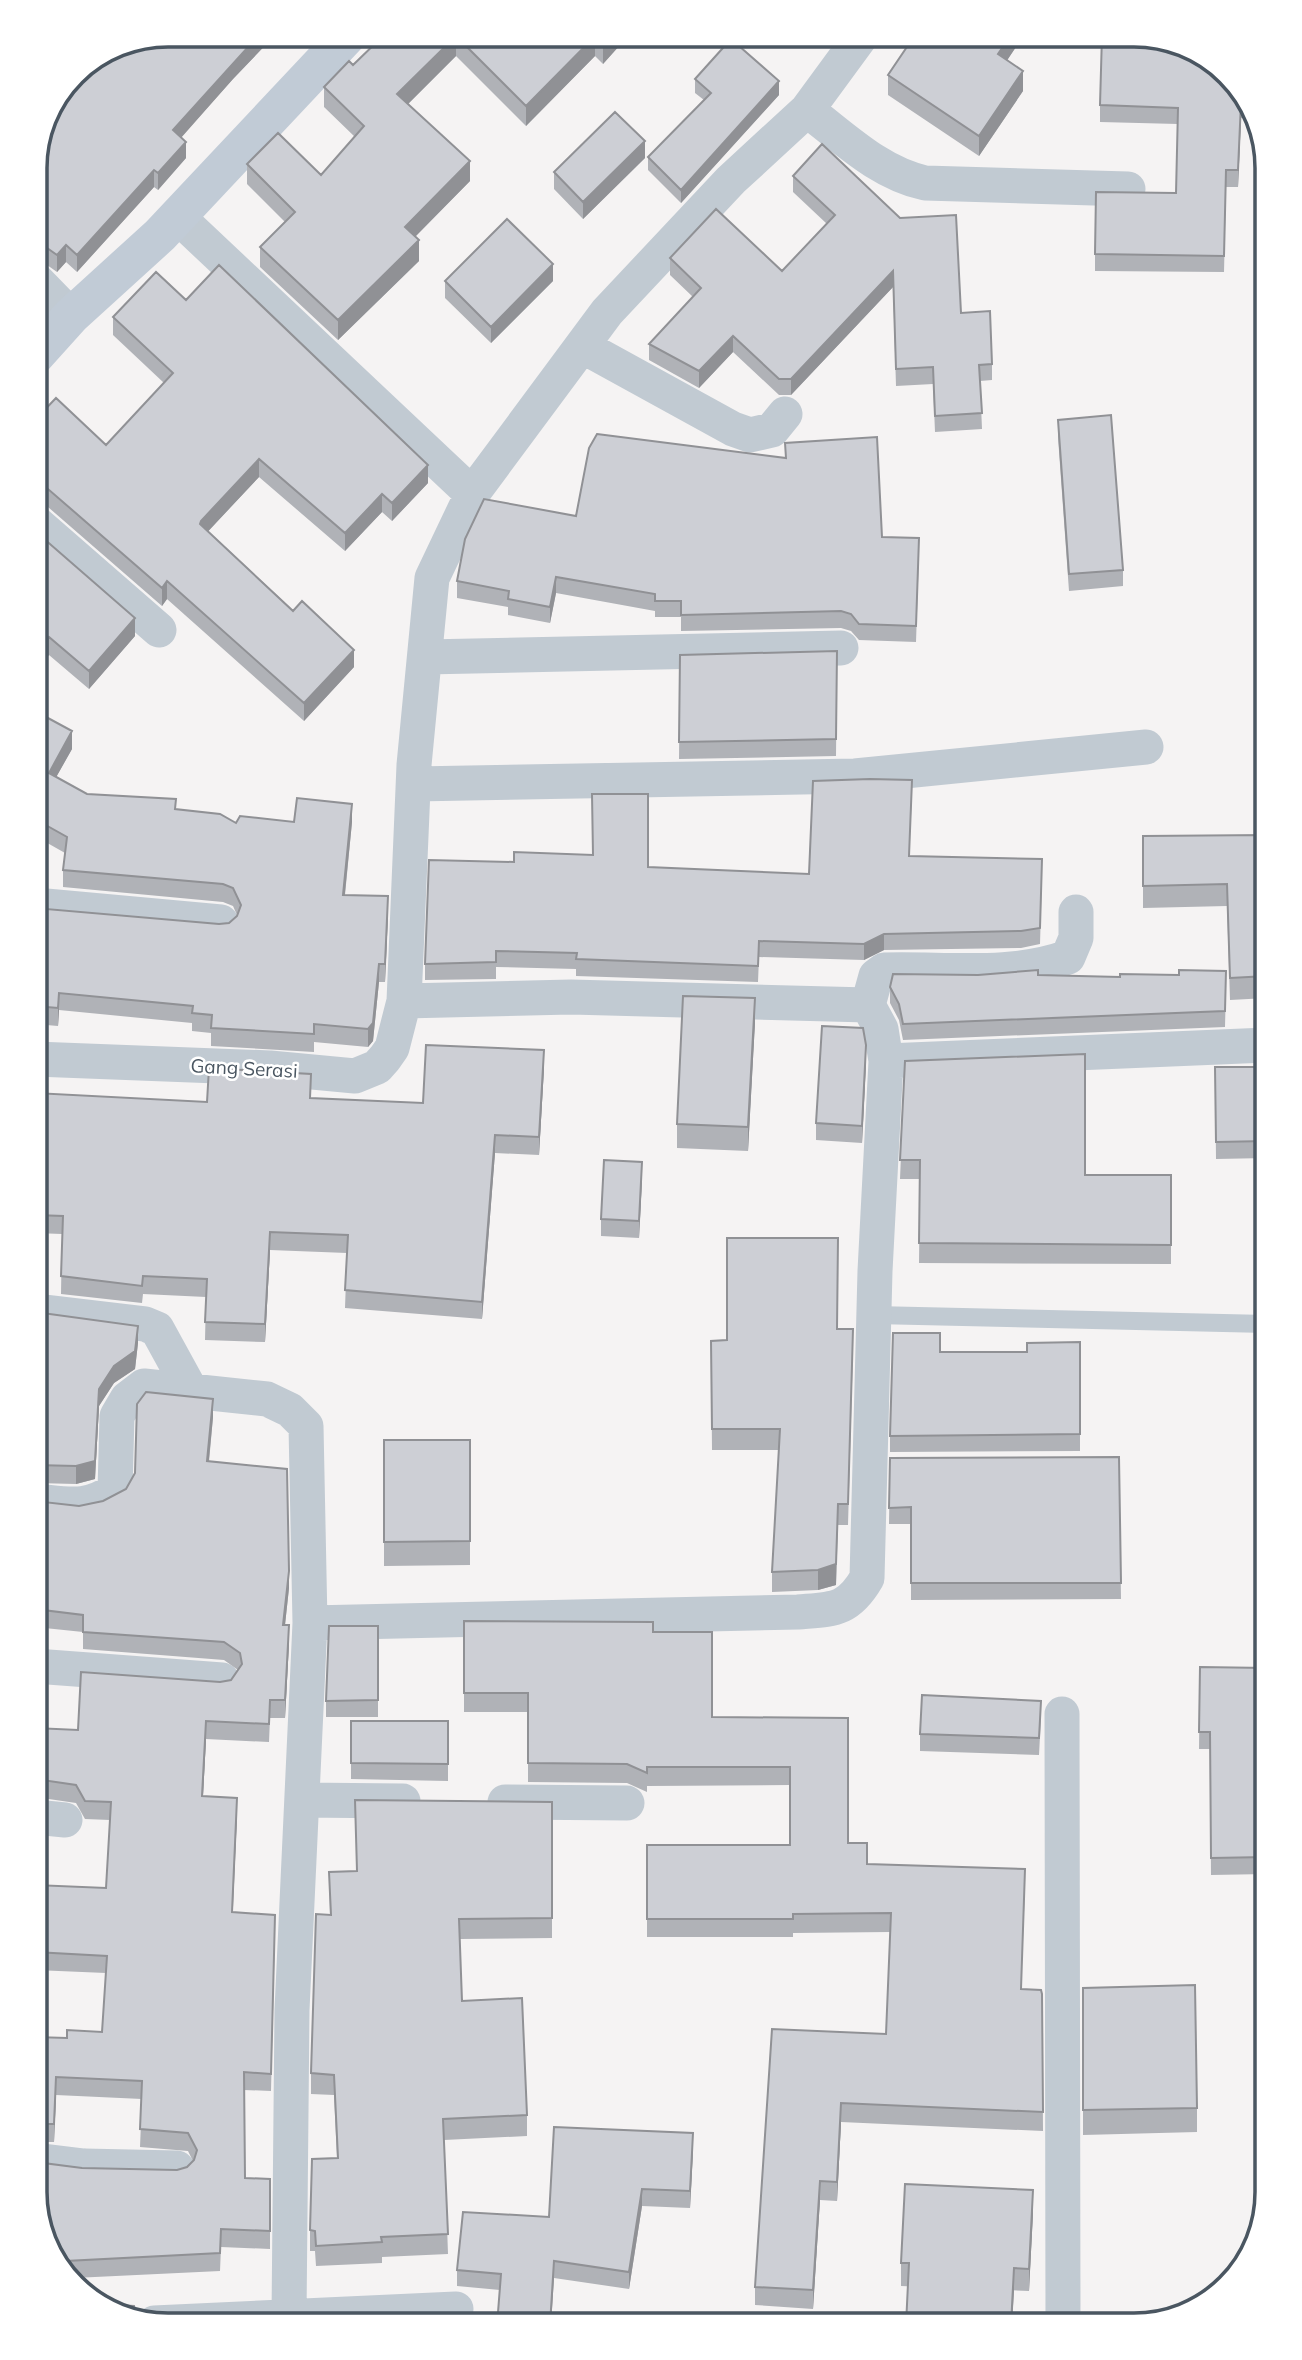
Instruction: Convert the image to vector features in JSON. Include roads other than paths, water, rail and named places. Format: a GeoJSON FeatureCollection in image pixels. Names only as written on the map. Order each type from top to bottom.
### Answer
{"type":"FeatureCollection","features":[{"type":"Feature","properties":{"kind":"main road"},"geometry":{"type":"LineString","coordinates":[[48,342],[71,316],[178,217],[330,47]]}},
{"type":"Feature","properties":{"kind":"street","name":"Gang Serasi"},"geometry":{"type":"LineString","coordinates":[[48,1059],[270,1068],[355,1076],[377,1067],[385,1058],[392,1048],[404,1000],[414,784],[432,578],[472,494],[607,312],[712,200],[807,110],[853,48]]}},
{"type":"Feature","properties":{"kind":"street"},"geometry":{"type":"LineString","coordinates":[[807,110],[888,171],[905,179],[925,183],[1128,188]]}},
{"type":"Feature","properties":{"kind":"street"},"geometry":{"type":"LineString","coordinates":[[178,217],[472,494]]}},
{"type":"Feature","properties":{"kind":"street"},"geometry":{"type":"LineString","coordinates":[[48,292],[71,316]]}},
{"type":"Feature","properties":{"kind":"street"},"geometry":{"type":"LineString","coordinates":[[582,346],[733,429],[750,435],[772,430],[785,414]]}},
{"type":"Feature","properties":{"kind":"street"},"geometry":{"type":"LineString","coordinates":[[48,533],[159,631]]}},
{"type":"Feature","properties":{"kind":"street"},"geometry":{"type":"LineString","coordinates":[[425,657],[841,649]]}},
{"type":"Feature","properties":{"kind":"street"},"geometry":{"type":"LineString","coordinates":[[414,784],[855,776],[1146,747]]}},
{"type":"Feature","properties":{"kind":"street"},"geometry":{"type":"LineString","coordinates":[[48,906],[221,922]]}},
{"type":"Feature","properties":{"kind":"street"},"geometry":{"type":"LineString","coordinates":[[310,1623],[839,1608],[857,1596],[867,1578],[876,1464],[874,1315],[886,1061],[881,1029],[868,1005],[876,976],[884,970],[978,970],[1049,964],[1068,957],[1076,938],[1076,912]]}},
{"type":"Feature","properties":{"kind":"street"},"geometry":{"type":"LineString","coordinates":[[404,1000],[570,997],[868,1005]]}},
{"type":"Feature","properties":{"kind":"street"},"geometry":{"type":"LineString","coordinates":[[886,1061],[1255,1046]]}},
{"type":"Feature","properties":{"kind":"street"},"geometry":{"type":"LineString","coordinates":[[47,1312],[145,1324],[157,1329],[191,1391]]}},
{"type":"Feature","properties":{"kind":"street"},"geometry":{"type":"LineString","coordinates":[[47,1502],[81,1506],[99,1501],[115,1490],[117,1416],[127,1399],[144,1386],[267,1399],[290,1410],[306,1426],[310,1623],[291,2044],[289,2312]]}},
{"type":"Feature","properties":{"kind":"street"},"geometry":{"type":"LineString","coordinates":[[47,1667],[222,1680]]}},
{"type":"Feature","properties":{"kind":"street"},"geometry":{"type":"LineString","coordinates":[[1062,1714],[1063,2313]]}},
{"type":"Feature","properties":{"kind":"street"},"geometry":{"type":"LineString","coordinates":[[302,1800],[437,1801]]}},
{"type":"Feature","properties":{"kind":"street"},"geometry":{"type":"LineString","coordinates":[[478,1802],[627,1803]]}},
{"type":"Feature","properties":{"kind":"street"},"geometry":{"type":"LineString","coordinates":[[47,2161],[84,2166],[177,2168]]}},
{"type":"Feature","properties":{"kind":"street"},"geometry":{"type":"LineString","coordinates":[[379,2312],[456,2309]]}},
{"type":"Feature","properties":{"kind":"lane"},"geometry":{"type":"LineString","coordinates":[[874,1315],[1255,1324]]}}]}
